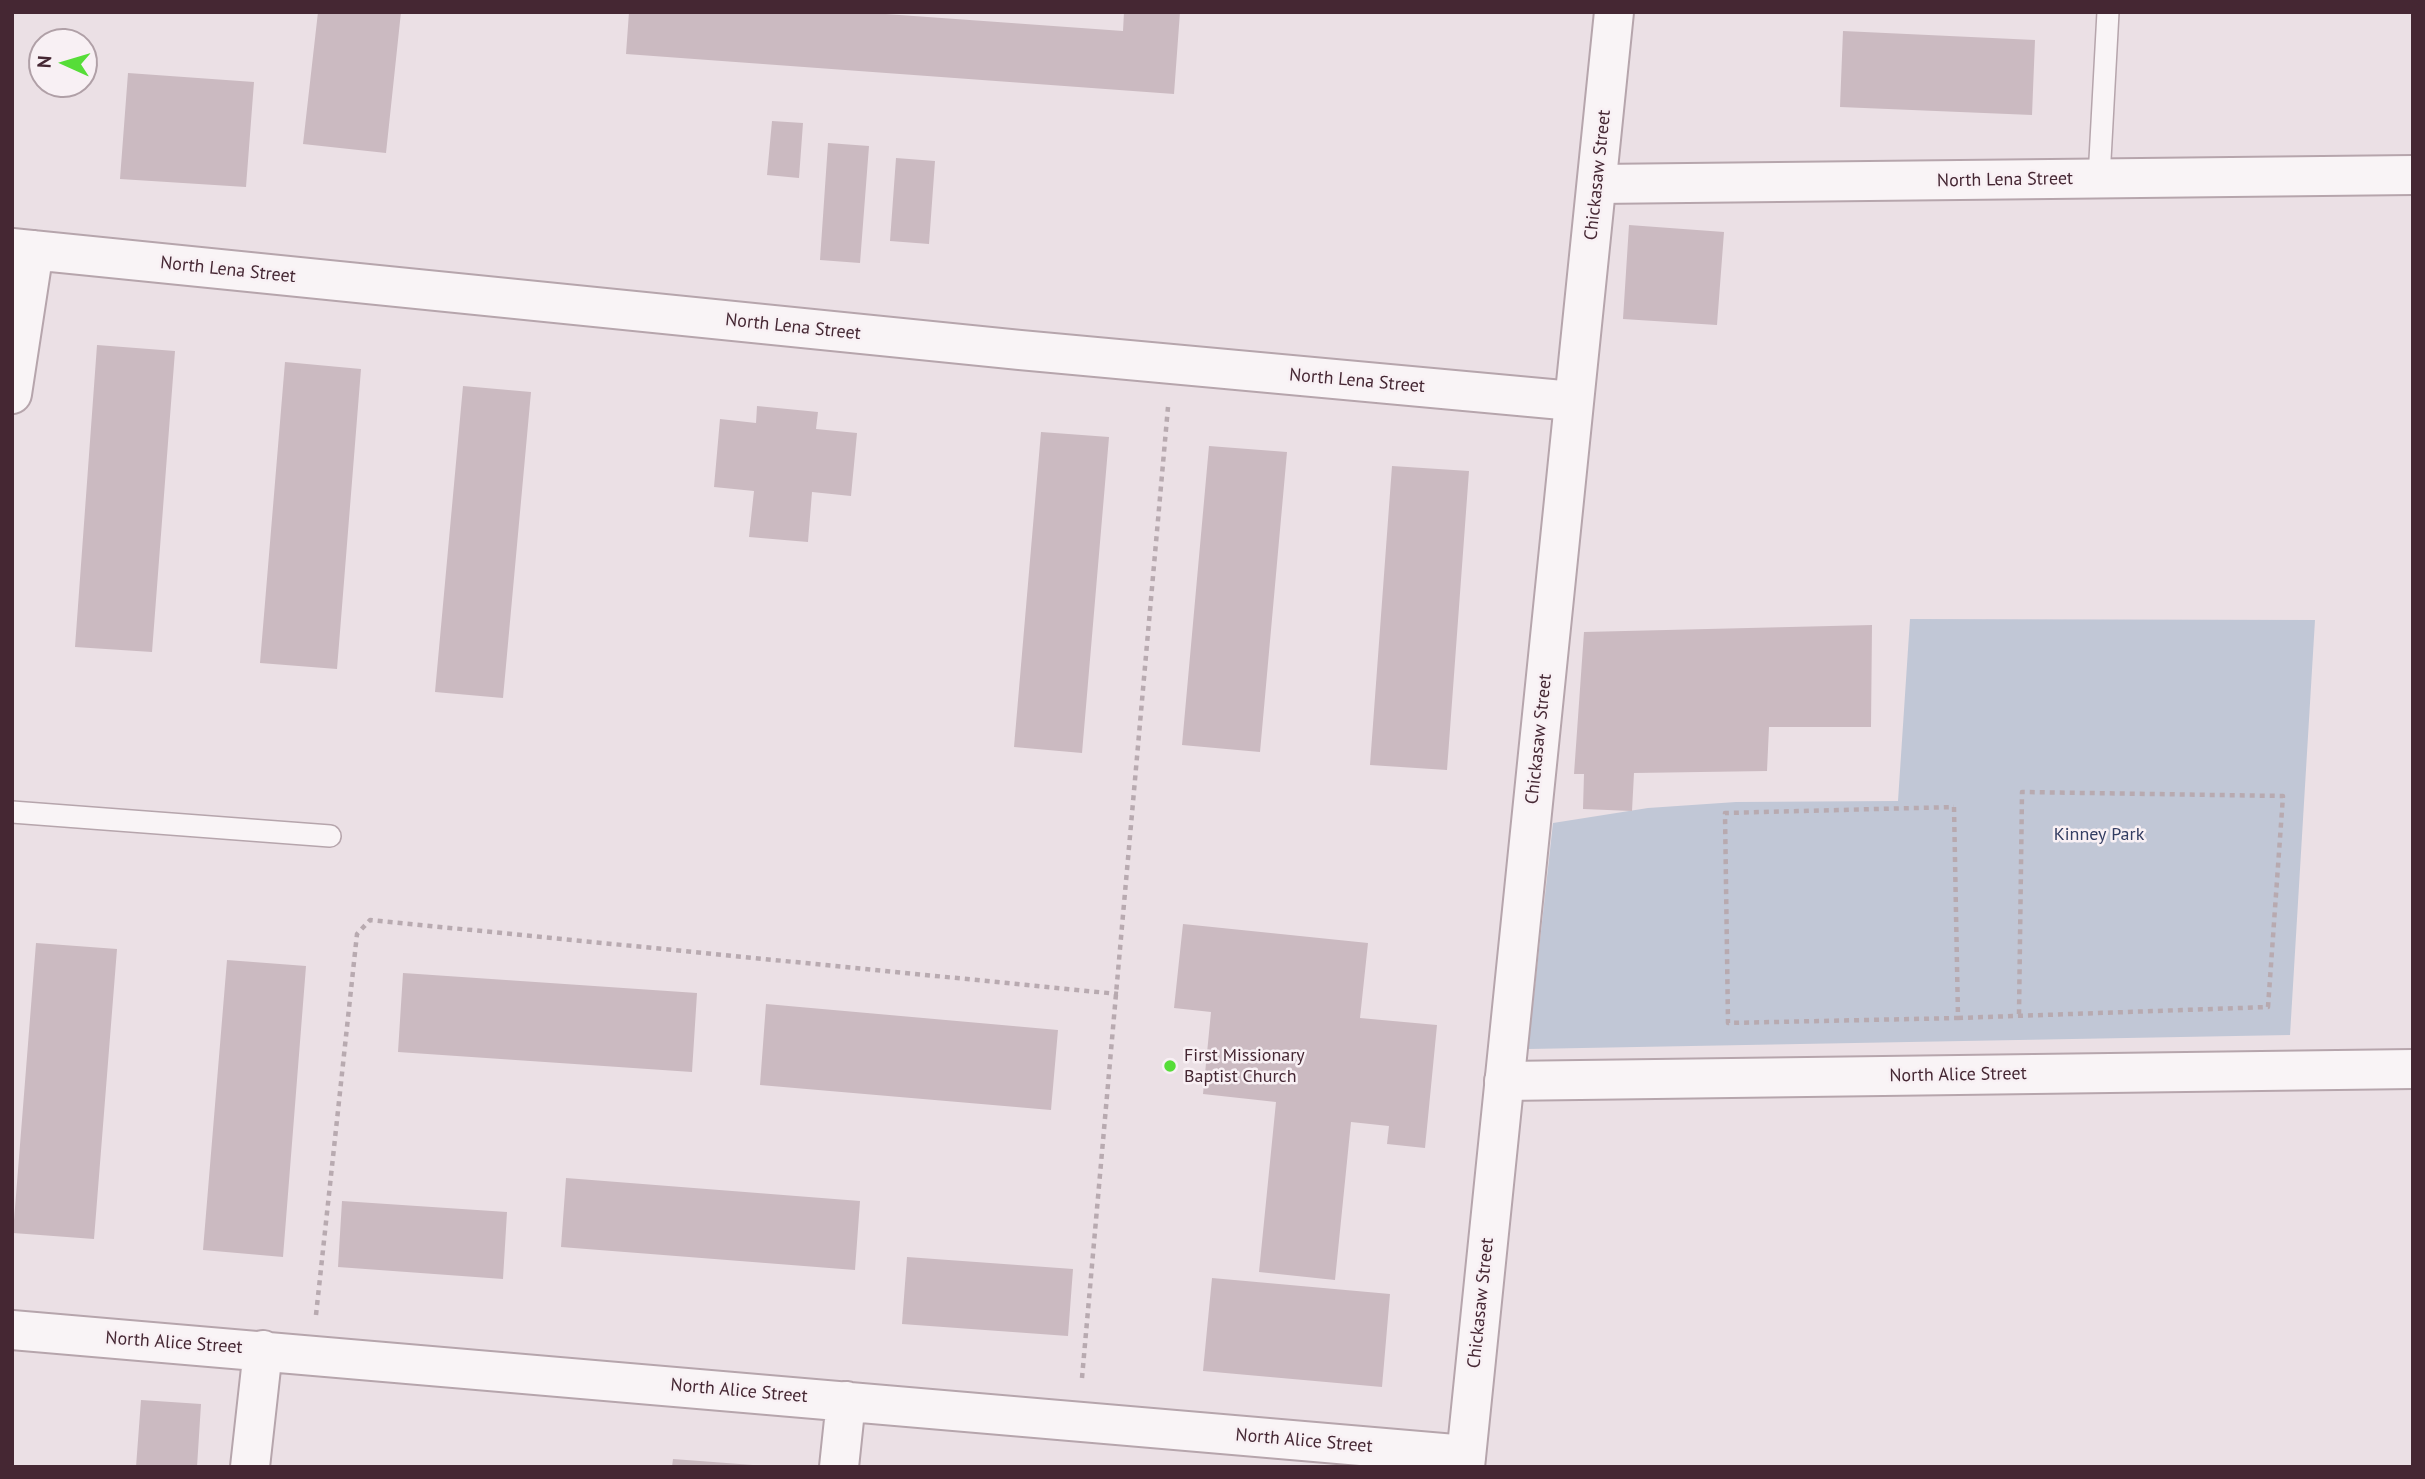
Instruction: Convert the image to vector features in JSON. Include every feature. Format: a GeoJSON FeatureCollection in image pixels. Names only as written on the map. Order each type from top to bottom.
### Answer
{"type":"FeatureCollection","features":[{"type":"Feature","properties":{"kind":"street","name":"Chickasaw Street"},"geometry":{"type":"LineString","coordinates":[[1465,1461],[1615,12]]}},
{"type":"Feature","properties":{"kind":"street","name":"North Lena Street"},"geometry":{"type":"LineString","coordinates":[[1597,184],[2413,175]]}},
{"type":"Feature","properties":{"kind":"street","name":"North Lena Street"},"geometry":{"type":"LineString","coordinates":[[23,249],[1172,364],[1573,401]]}},
{"type":"Feature","properties":{"kind":"street"},"geometry":{"type":"LineString","coordinates":[[12,394],[23,249]]}},
{"type":"Feature","properties":{"kind":"street","name":"North Alice Street"},"geometry":{"type":"LineString","coordinates":[[1504,1081],[2413,1069]]}},
{"type":"Feature","properties":{"kind":"street","name":"North Alice Street"},"geometry":{"type":"LineString","coordinates":[[12,1330],[1077,1421],[1465,1461]]}},
{"type":"Feature","properties":{"kind":"street"},"geometry":{"type":"LineString","coordinates":[[250,1467],[263,1350]]}},
{"type":"Feature","properties":{"kind":"street"},"geometry":{"type":"LineString","coordinates":[[839,1467],[846,1401]]}},
{"type":"Feature","properties":{"kind":"lane"},"geometry":{"type":"LineString","coordinates":[[2099,178],[2108,12]]}},
{"type":"Feature","properties":{"kind":"lane"},"geometry":{"type":"LineString","coordinates":[[12,812],[330,836]]}},
{"type":"Feature","properties":{"kind":"path"},"geometry":{"type":"LineString","coordinates":[[1077,1421],[1118,994],[1172,364]]}},
{"type":"Feature","properties":{"kind":"path"},"geometry":{"type":"LineString","coordinates":[[1958,1018],[1954,807],[1725,813],[1728,1023],[1958,1018],[2268,1007],[2283,796],[2022,792],[2019,1014]]}},
{"type":"Feature","properties":{"kind":"path"},"geometry":{"type":"LineString","coordinates":[[311,1354],[357,934],[370,920],[1118,994]]}},
{"type":"Feature","properties":{"kind":"green space","name":"Kinney Park"},"geometry":{"type":"Polygon","coordinates":[[[1910,619],[2315,620],[2290,1035],[1528,1049],[1553,823],[1648,808],[1736,802],[1898,801],[1910,619]]]}},
{"type":"Feature","properties":{"kind":"building"},"geometry":{"type":"Polygon","coordinates":[[[318,12],[401,12],[386,153],[303,144],[318,12]]]}},
{"type":"Feature","properties":{"kind":"building"},"geometry":{"type":"Polygon","coordinates":[[[629,12],[858,12],[1123,31],[1124,12],[1180,12],[1174,94],[626,54],[629,12]]]}},
{"type":"Feature","properties":{"kind":"building"},"geometry":{"type":"Polygon","coordinates":[[[1843,31],[2035,40],[2032,115],[1840,107],[1843,31]]]}},
{"type":"Feature","properties":{"kind":"building"},"geometry":{"type":"Polygon","coordinates":[[[128,73],[254,82],[246,187],[120,179],[128,73]]]}},
{"type":"Feature","properties":{"kind":"building"},"geometry":{"type":"Polygon","coordinates":[[[772,121],[803,123],[799,178],[767,175],[772,121]]]}},
{"type":"Feature","properties":{"kind":"building"},"geometry":{"type":"Polygon","coordinates":[[[828,143],[869,146],[860,263],[820,260],[828,143]]]}},
{"type":"Feature","properties":{"kind":"building"},"geometry":{"type":"Polygon","coordinates":[[[896,158],[935,161],[929,244],[890,241],[896,158]]]}},
{"type":"Feature","properties":{"kind":"building"},"geometry":{"type":"Polygon","coordinates":[[[1629,225],[1724,232],[1717,325],[1623,319],[1629,225]]]}},
{"type":"Feature","properties":{"kind":"building"},"geometry":{"type":"Polygon","coordinates":[[[97,345],[175,351],[152,652],[75,647],[97,345]]]}},
{"type":"Feature","properties":{"kind":"building"},"geometry":{"type":"Polygon","coordinates":[[[285,362],[361,369],[337,669],[260,663],[285,362]]]}},
{"type":"Feature","properties":{"kind":"building"},"geometry":{"type":"Polygon","coordinates":[[[463,386],[531,392],[503,698],[435,692],[463,386]]]}},
{"type":"Feature","properties":{"kind":"building"},"geometry":{"type":"Polygon","coordinates":[[[757,406],[818,412],[816,429],[857,433],[851,496],[812,492],[808,542],[749,537],[754,491],[714,487],[720,419],[756,423],[757,406]]]}},
{"type":"Feature","properties":{"kind":"building"},"geometry":{"type":"Polygon","coordinates":[[[1041,432],[1109,437],[1082,753],[1014,747],[1041,432]]]}},
{"type":"Feature","properties":{"kind":"building"},"geometry":{"type":"Polygon","coordinates":[[[1209,446],[1287,452],[1260,752],[1182,745],[1209,446]]]}},
{"type":"Feature","properties":{"kind":"building"},"geometry":{"type":"Polygon","coordinates":[[[1392,466],[1469,471],[1447,770],[1370,765],[1392,466]]]}},
{"type":"Feature","properties":{"kind":"building"},"geometry":{"type":"Polygon","coordinates":[[[1872,625],[1871,727],[1769,727],[1767,771],[1634,773],[1632,811],[1583,809],[1584,774],[1574,774],[1584,632],[1872,625]]]}},
{"type":"Feature","properties":{"kind":"building"},"geometry":{"type":"Polygon","coordinates":[[[1183,924],[1368,943],[1360,1018],[1437,1025],[1425,1148],[1387,1144],[1389,1126],[1351,1122],[1335,1280],[1259,1272],[1276,1102],[1203,1094],[1211,1012],[1174,1008],[1183,924]]]}},
{"type":"Feature","properties":{"kind":"building"},"geometry":{"type":"Polygon","coordinates":[[[36,943],[117,949],[94,1239],[13,1233],[36,943]]]}},
{"type":"Feature","properties":{"kind":"building"},"geometry":{"type":"Polygon","coordinates":[[[227,960],[306,966],[283,1257],[203,1250],[227,960]]]}},
{"type":"Feature","properties":{"kind":"building"},"geometry":{"type":"Polygon","coordinates":[[[403,973],[697,993],[692,1072],[398,1052],[403,973]]]}},
{"type":"Feature","properties":{"kind":"building"},"geometry":{"type":"Polygon","coordinates":[[[766,1004],[1058,1030],[1051,1110],[760,1085],[766,1004]]]}},
{"type":"Feature","properties":{"kind":"building"},"geometry":{"type":"Polygon","coordinates":[[[566,1178],[860,1201],[855,1270],[561,1247],[566,1178]]]}},
{"type":"Feature","properties":{"kind":"building"},"geometry":{"type":"Polygon","coordinates":[[[342,1201],[507,1212],[503,1279],[338,1267],[342,1201]]]}},
{"type":"Feature","properties":{"kind":"building"},"geometry":{"type":"Polygon","coordinates":[[[907,1257],[1073,1269],[1068,1336],[902,1324],[907,1257]]]}},
{"type":"Feature","properties":{"kind":"building"},"geometry":{"type":"Polygon","coordinates":[[[1212,1278],[1390,1294],[1382,1387],[1203,1371],[1212,1278]]]}},
{"type":"Feature","properties":{"kind":"building"},"geometry":{"type":"Polygon","coordinates":[[[141,1400],[201,1404],[197,1467],[136,1467],[141,1400]]]}},
{"type":"Feature","properties":{"kind":"building"},"geometry":{"type":"Polygon","coordinates":[[[673,1459],[753,1465],[753,1467],[672,1467],[673,1459]]]}},
{"type":"Feature","properties":{"kind":"place","name":"First Missionary Baptist Church"},"geometry":{"type":"Point","coordinates":[1170,1066]}}]}
